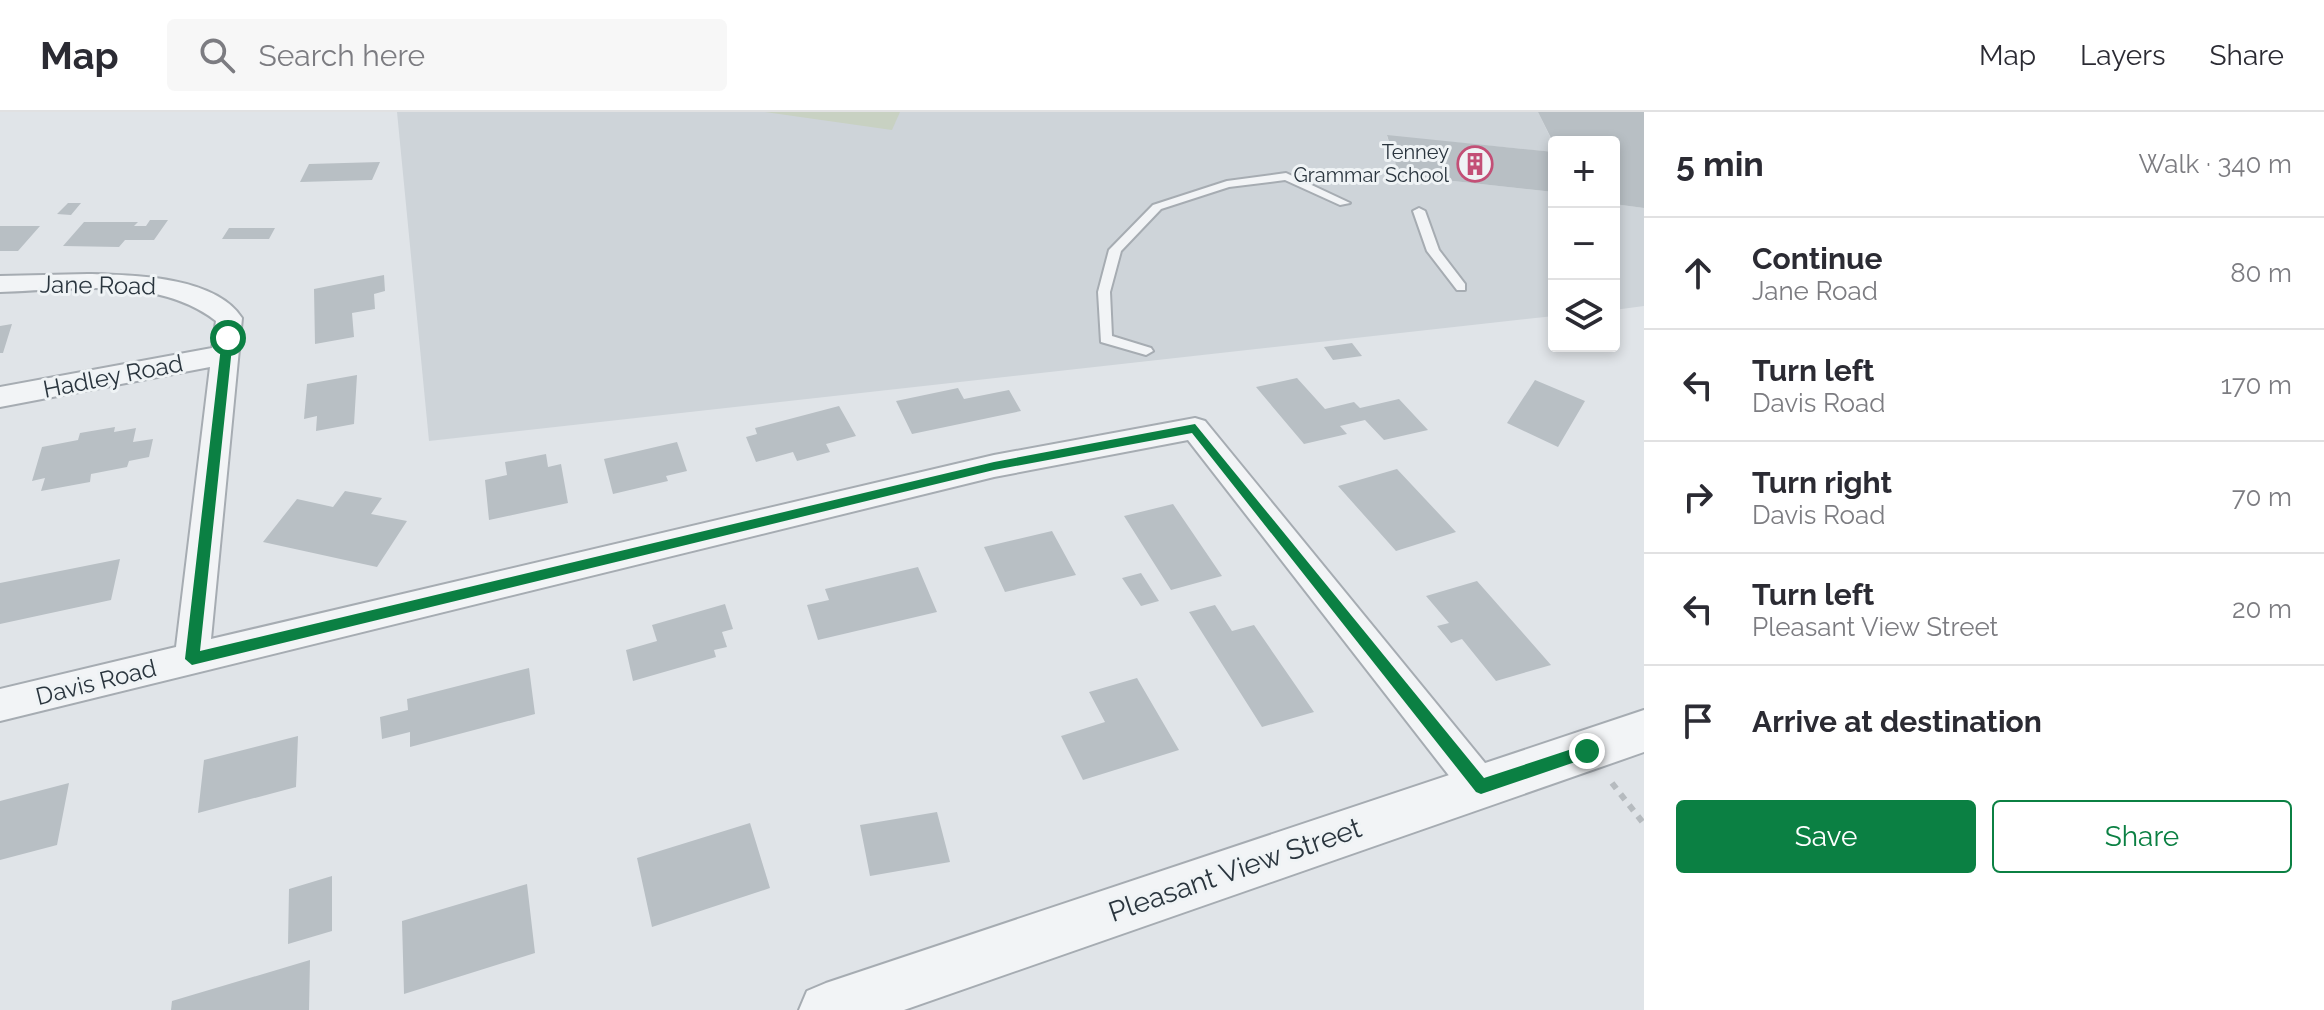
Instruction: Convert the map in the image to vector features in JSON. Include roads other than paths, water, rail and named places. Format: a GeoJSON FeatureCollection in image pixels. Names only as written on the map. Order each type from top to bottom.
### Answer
{"type":"FeatureCollection","features":[{"type":"Feature","properties":{"kind":"street","name":"Jane Road"},"geometry":{"type":"LineString","coordinates":[[0,284],[175,287],[215,303],[229,318],[192,659]]}},
{"type":"Feature","properties":{"kind":"street","name":"Hadley Road"},"geometry":{"type":"LineString","coordinates":[[0,397],[226,355]]}},
{"type":"Feature","properties":{"kind":"street","name":"Davis Road"},"geometry":{"type":"LineString","coordinates":[[0,705],[994,466],[1195,428],[1481,787]]}},
{"type":"Feature","properties":{"kind":"street","name":"Pleasant View Street"},"geometry":{"type":"LineString","coordinates":[[826,1010],[1644,731]]}},
{"type":"Feature","properties":{"kind":"lane"},"geometry":{"type":"LineString","coordinates":[[1146,351],[1106,339],[1104,292],[1115,250],[1157,207],[1227,184],[1286,176],[1344,203]]}},
{"type":"Feature","properties":{"kind":"lane"},"geometry":{"type":"LineString","coordinates":[[1419,211],[1433,251],[1461,287]]}},
{"type":"Feature","properties":{"kind":"place","name":"Tenney Grammar School"},"geometry":{"type":"Point","coordinates":[1475,164]}}]}
